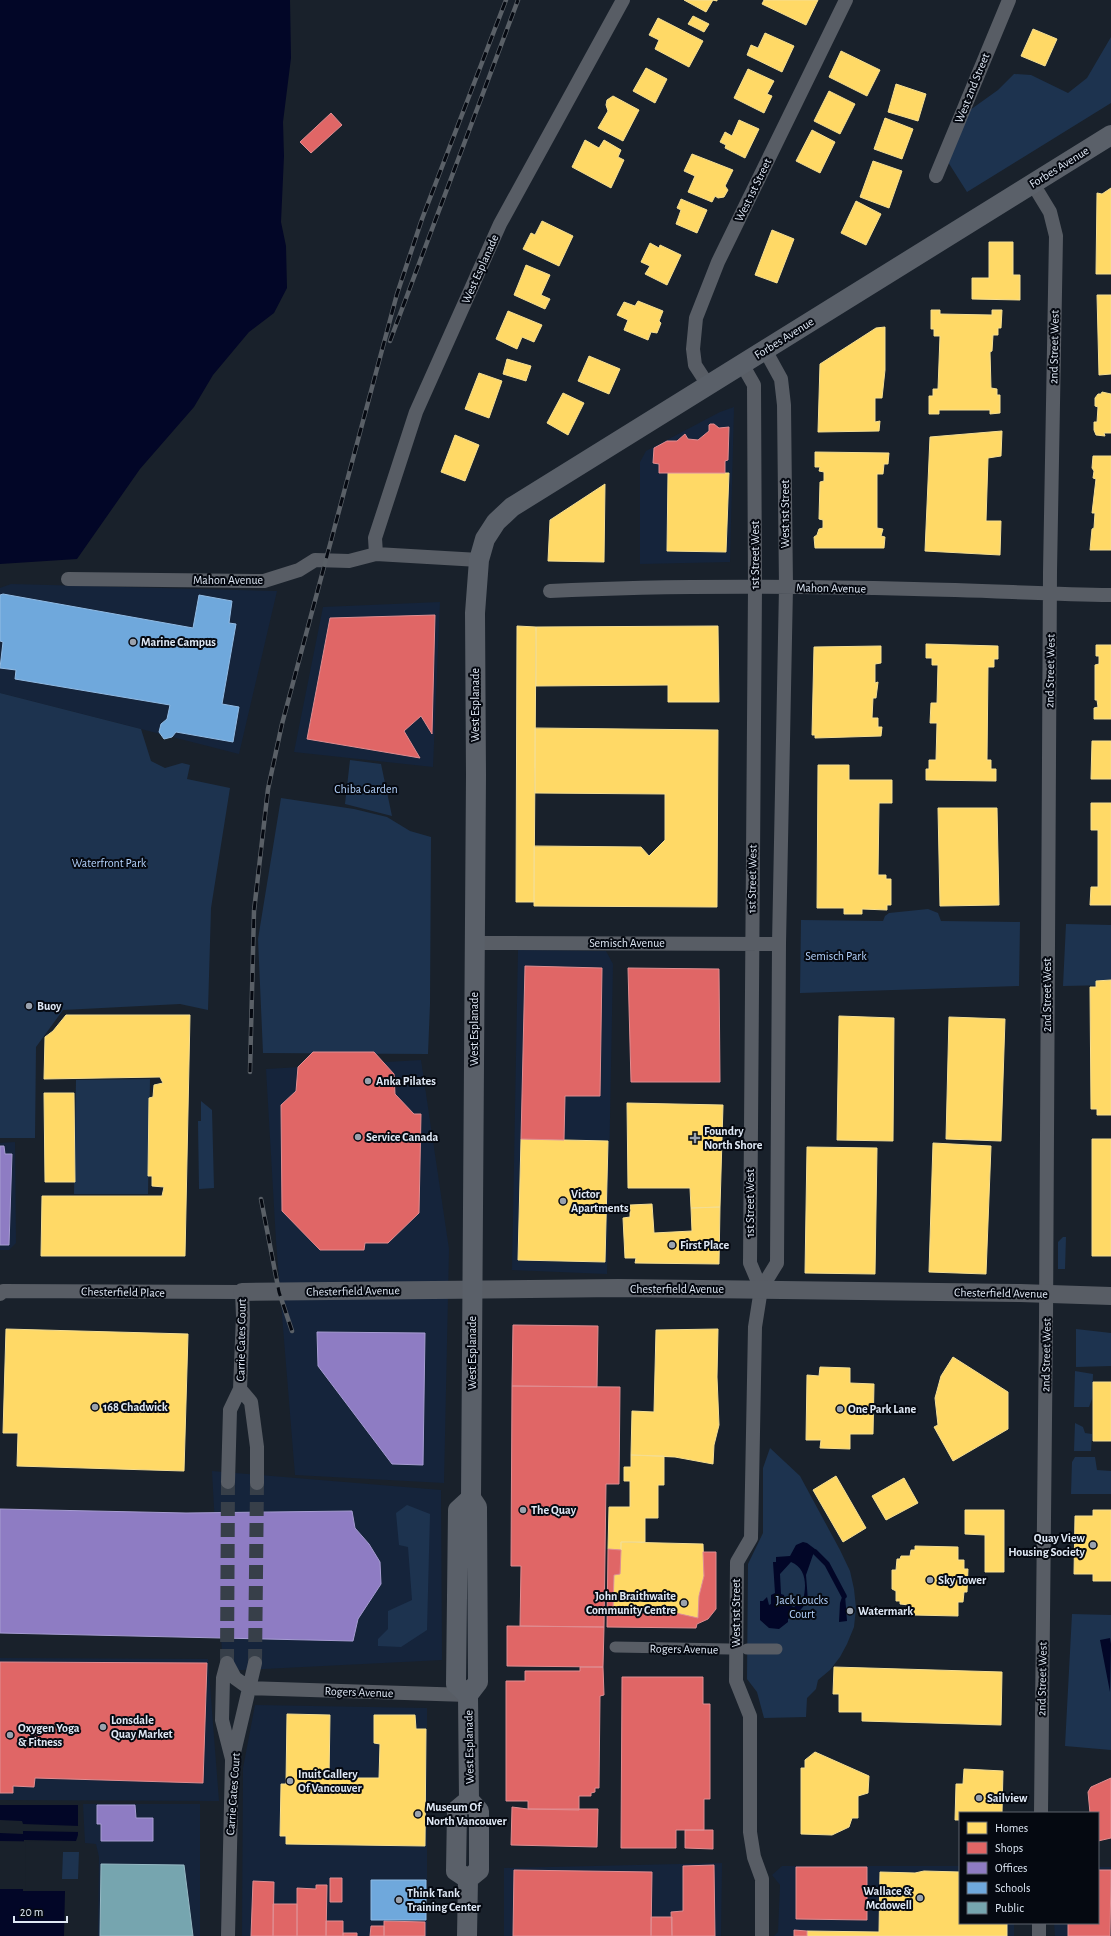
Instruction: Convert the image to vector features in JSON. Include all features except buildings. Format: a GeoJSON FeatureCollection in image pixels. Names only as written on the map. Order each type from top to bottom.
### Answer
{"type":"FeatureCollection","features":[{"type":"Feature","properties":{"kind":"main road","name":"Forbes Avenue"},"geometry":{"type":"LineString","coordinates":[[479,560],[485,539],[496,522],[512,507],[1111,135]]}},
{"type":"Feature","properties":{"kind":"main road","name":"West Esplanade"},"geometry":{"type":"LineString","coordinates":[[467,1936],[468,1879],[456,1871],[457,1810],[469,1800],[468,1695],[478,1682],[477,1507],[471,1498],[475,613],[479,560]]}},
{"type":"Feature","properties":{"kind":"street","name":"West Esplanade"},"geometry":{"type":"LineString","coordinates":[[376,554],[376,538],[416,412],[493,238],[623,0]]}},
{"type":"Feature","properties":{"kind":"street","name":"West 1st Street"},"geometry":{"type":"LineString","coordinates":[[708,385],[695,365],[693,349],[696,318],[718,262],[846,0]]}},
{"type":"Feature","properties":{"kind":"street","name":"West 2nd Street"},"geometry":{"type":"LineString","coordinates":[[936,176],[1009,0]]}},
{"type":"Feature","properties":{"kind":"street","name":"2nd Street West"},"geometry":{"type":"LineString","coordinates":[[1033,184],[1050,212],[1056,236],[1050,595],[1041,1812]]}},
{"type":"Feature","properties":{"kind":"street","name":"West 1st Street"},"geometry":{"type":"LineString","coordinates":[[765,350],[778,370],[784,390],[786,587]]}},
{"type":"Feature","properties":{"kind":"street","name":"1st Street West"},"geometry":{"type":"LineString","coordinates":[[742,364],[754,385],[755,587],[750,1263],[761,1289]]}},
{"type":"Feature","properties":{"kind":"street","name":"Mahon Avenue"},"geometry":{"type":"LineString","coordinates":[[68,579],[264,581],[299,570],[314,560],[350,561],[376,554],[479,560]]}},
{"type":"Feature","properties":{"kind":"street","name":"Mahon Avenue"},"geometry":{"type":"LineString","coordinates":[[550,591],[622,588],[786,587],[915,588],[1050,595],[1111,595]]}},
{"type":"Feature","properties":{"kind":"street"},"geometry":{"type":"LineString","coordinates":[[761,1289],[777,1263],[779,944],[786,587]]}},
{"type":"Feature","properties":{"kind":"street","name":"Semisch Avenue"},"geometry":{"type":"LineString","coordinates":[[474,943],[779,944]]}},
{"type":"Feature","properties":{"kind":"street","name":"Chesterfield Avenue"},"geometry":{"type":"LineString","coordinates":[[242,1292],[473,1289],[761,1289],[1111,1296]]}},
{"type":"Feature","properties":{"kind":"street","name":"West 1st Street"},"geometry":{"type":"LineString","coordinates":[[761,1289],[755,1327],[751,1538],[737,1562],[736,1682],[750,1716],[750,1832],[754,1856],[762,1879],[762,1936]]}},
{"type":"Feature","properties":{"kind":"street","name":"Chesterfield Place"},"geometry":{"type":"LineString","coordinates":[[1,1292],[242,1292]]}},
{"type":"Feature","properties":{"kind":"street","name":"Carrie Cates Court"},"geometry":{"type":"LineString","coordinates":[[228,1482],[230,1410],[240,1388],[243,1316],[242,1292]]}},
{"type":"Feature","properties":{"kind":"street","name":"Carrie Cates Court"},"geometry":{"type":"LineString","coordinates":[[240,1388],[251,1402],[257,1447],[257,1484]]}},
{"type":"Feature","properties":{"kind":"street","name":"Rogers Avenue"},"geometry":{"type":"LineString","coordinates":[[615,1647],[729,1650]]}},
{"type":"Feature","properties":{"kind":"street"},"geometry":{"type":"LineString","coordinates":[[747,1649],[778,1649]]}},
{"type":"Feature","properties":{"kind":"street"},"geometry":{"type":"LineString","coordinates":[[232,1761],[222,1720],[223,1678],[227,1663],[235,1678],[249,1688]]}},
{"type":"Feature","properties":{"kind":"street","name":"Carrie Cates Court"},"geometry":{"type":"LineString","coordinates":[[228,1936],[232,1761],[255,1663]]}},
{"type":"Feature","properties":{"kind":"street","name":"Rogers Avenue"},"geometry":{"type":"LineString","coordinates":[[249,1688],[468,1695]]}},
{"type":"Feature","properties":{"kind":"street"},"geometry":{"type":"LineString","coordinates":[[1039,1936],[1040,1924]]}},
{"type":"Feature","properties":{"kind":"shaded area"},"geometry":{"type":"Polygon","coordinates":[[[0,0],[290,0],[291,58],[283,122],[284,156],[281,222],[286,246],[287,288],[274,313],[249,332],[213,375],[194,407],[140,469],[77,559],[0,564],[0,0]]]}},
{"type":"Feature","properties":{"kind":"shaded area"},"geometry":{"type":"Polygon","coordinates":[[[734,407],[730,562],[640,564],[640,462],[646,451],[720,412],[734,407]]]}},
{"type":"Feature","properties":{"kind":"shaded area","name":"Marine Campus"},"geometry":{"type":"Polygon","coordinates":[[[11,584],[277,591],[239,754],[0,693],[0,588],[11,584]]]}},
{"type":"Feature","properties":{"kind":"shaded area"},"geometry":{"type":"Polygon","coordinates":[[[440,602],[433,767],[294,752],[323,607],[440,602]]]}},
{"type":"Feature","properties":{"kind":"shaded area"},"geometry":{"type":"Polygon","coordinates":[[[518,950],[606,951],[613,964],[607,1274],[512,1270],[518,950]]]}},
{"type":"Feature","properties":{"kind":"shaded area"},"geometry":{"type":"Polygon","coordinates":[[[421,1060],[449,1249],[444,1483],[295,1475],[276,1241],[266,1069],[421,1060]]]}},
{"type":"Feature","properties":{"kind":"shaded area"},"geometry":{"type":"Polygon","coordinates":[[[15,1142],[16,1243],[9,1250],[0,1250],[0,1143],[15,1142]]]}},
{"type":"Feature","properties":{"kind":"shaded area"},"geometry":{"type":"Polygon","coordinates":[[[212,1471],[441,1490],[442,1660],[223,1671],[212,1471]]]}},
{"type":"Feature","properties":{"kind":"shaded area"},"geometry":{"type":"Polygon","coordinates":[[[803,1542],[815,1549],[806,1575],[808,1601],[796,1615],[788,1619],[788,1622],[779,1629],[769,1628],[760,1620],[760,1601],[763,1601],[767,1597],[769,1605],[771,1604],[771,1595],[775,1593],[773,1562],[776,1562],[776,1557],[790,1556],[796,1545],[803,1542]],[[791,1562],[780,1574],[781,1594],[784,1595],[786,1604],[794,1607],[803,1600],[805,1589],[804,1578],[800,1568],[791,1562]]]}},
{"type":"Feature","properties":{"kind":"shaded area"},"geometry":{"type":"Polygon","coordinates":[[[845,1595],[847,1621],[839,1622],[840,1603],[842,1597],[845,1595]]]}},
{"type":"Feature","properties":{"kind":"shaded area"},"geometry":{"type":"Polygon","coordinates":[[[1110,1638],[1111,1644],[1110,1692],[1100,1640],[1110,1638]]]}},
{"type":"Feature","properties":{"kind":"shaded area","name":"Lonsdale Quay Market"},"geometry":{"type":"Polygon","coordinates":[[[0,1658],[208,1659],[219,1801],[0,1800],[0,1658]]]}},
{"type":"Feature","properties":{"kind":"shaded area"},"geometry":{"type":"Polygon","coordinates":[[[255,1705],[427,1708],[427,1936],[242,1936],[243,1768],[255,1705]]]}},
{"type":"Feature","properties":{"kind":"shaded area"},"geometry":{"type":"Polygon","coordinates":[[[83,1804],[200,1804],[200,1936],[98,1936],[99,1857],[96,1844],[85,1843],[83,1804]]]}},
{"type":"Feature","properties":{"kind":"shaded area"},"geometry":{"type":"Polygon","coordinates":[[[0,1805],[78,1805],[78,1835],[76,1841],[24,1840],[23,1891],[65,1891],[64,1936],[0,1936],[0,1805]]]}},
{"type":"Feature","properties":{"kind":"shaded area"},"geometry":{"type":"Polygon","coordinates":[[[722,1863],[721,1936],[504,1936],[504,1868],[722,1863]]]}},
{"type":"Feature","properties":{"kind":"shaded area"},"geometry":{"type":"Polygon","coordinates":[[[782,1866],[959,1866],[959,1924],[1014,1924],[1014,1936],[774,1936],[778,1932],[780,1885],[772,1875],[782,1866]]]}},
{"type":"Feature","properties":{"kind":"shaded area"},"geometry":{"type":"Polygon","coordinates":[[[1099,1867],[1111,1867],[1111,1936],[1055,1936],[1054,1924],[1099,1924],[1099,1867]]]}},
{"type":"Feature","properties":{"kind":"green space"},"geometry":{"type":"Polygon","coordinates":[[[1111,37],[1111,103],[967,192],[948,162],[970,110],[998,90],[1014,74],[1031,75],[1068,93],[1087,78],[1111,37]]]}},
{"type":"Feature","properties":{"kind":"green space","name":"Waterfront Park"},"geometry":{"type":"Polygon","coordinates":[[[0,693],[141,729],[151,761],[165,768],[182,763],[190,765],[187,779],[230,788],[211,908],[208,1010],[180,1004],[63,1010],[36,1047],[35,1138],[0,1138],[0,693]]]}},
{"type":"Feature","properties":{"kind":"green space","name":"Chiba Garden"},"geometry":{"type":"Polygon","coordinates":[[[350,760],[381,764],[392,816],[345,804],[350,760]]]}},
{"type":"Feature","properties":{"kind":"green space"},"geometry":{"type":"Polygon","coordinates":[[[281,798],[354,809],[387,817],[410,831],[431,837],[430,1004],[428,1054],[263,1053],[258,939],[281,798]]]}},
{"type":"Feature","properties":{"kind":"green space","name":"Semisch Park"},"geometry":{"type":"Polygon","coordinates":[[[928,909],[938,913],[941,921],[1020,922],[1019,986],[800,993],[801,920],[883,921],[885,916],[889,913],[928,909]]]}},
{"type":"Feature","properties":{"kind":"green space"},"geometry":{"type":"Polygon","coordinates":[[[1066,924],[1111,925],[1111,985],[1063,986],[1066,924]]]}},
{"type":"Feature","properties":{"kind":"green space"},"geometry":{"type":"Polygon","coordinates":[[[150,1079],[148,1194],[74,1194],[76,1080],[150,1079]]]}},
{"type":"Feature","properties":{"kind":"green space"},"geometry":{"type":"Polygon","coordinates":[[[201,1101],[212,1110],[214,1188],[199,1189],[198,1121],[201,1121],[201,1101]]]}},
{"type":"Feature","properties":{"kind":"green space"},"geometry":{"type":"Polygon","coordinates":[[[1063,1237],[1066,1237],[1065,1269],[1058,1269],[1058,1242],[1063,1237]]]}},
{"type":"Feature","properties":{"kind":"green space"},"geometry":{"type":"Polygon","coordinates":[[[1076,1329],[1111,1333],[1111,1366],[1076,1367],[1076,1329]]]}},
{"type":"Feature","properties":{"kind":"green space"},"geometry":{"type":"Polygon","coordinates":[[[1075,1371],[1093,1374],[1092,1399],[1089,1407],[1074,1407],[1075,1371]]]}},
{"type":"Feature","properties":{"kind":"green space"},"geometry":{"type":"Polygon","coordinates":[[[1075,1423],[1083,1427],[1085,1433],[1092,1434],[1091,1451],[1074,1451],[1075,1423]]]}},
{"type":"Feature","properties":{"kind":"green space","name":"Jack Loucks Court"},"geometry":{"type":"Polygon","coordinates":[[[770,1448],[800,1476],[840,1550],[850,1571],[854,1589],[856,1608],[854,1627],[840,1657],[830,1670],[818,1680],[816,1689],[807,1698],[806,1717],[764,1718],[757,1692],[747,1679],[748,1564],[763,1533],[763,1468],[770,1448]]]}},
{"type":"Feature","properties":{"kind":"green space"},"geometry":{"type":"Polygon","coordinates":[[[1075,1457],[1095,1457],[1097,1470],[1111,1471],[1111,1494],[1071,1494],[1072,1462],[1075,1457]]]}},
{"type":"Feature","properties":{"kind":"green space"},"geometry":{"type":"Polygon","coordinates":[[[407,1505],[430,1514],[427,1630],[401,1647],[378,1646],[378,1639],[388,1629],[388,1611],[412,1600],[408,1547],[399,1545],[396,1513],[407,1505]]]}},
{"type":"Feature","properties":{"kind":"green space"},"geometry":{"type":"Polygon","coordinates":[[[1072,1614],[1111,1615],[1111,1750],[1065,1746],[1072,1614]]]}},
{"type":"Feature","properties":{"kind":"green space"},"geometry":{"type":"Polygon","coordinates":[[[63,1852],[79,1852],[78,1879],[62,1879],[63,1852]]]}},
{"type":"Feature","properties":{"kind":"pier"},"geometry":{"type":"Polygon","coordinates":[[[0,1820],[22,1821],[23,1824],[80,1826],[80,1832],[23,1831],[23,1834],[0,1833],[0,1820]]]}},
{"type":"Feature","properties":{"kind":"pier"},"geometry":{"type":"Polygon","coordinates":[[[0,1841],[77,1842],[26,1842],[25,1889],[0,1889],[0,1841]]]}},
{"type":"Feature","properties":{"kind":"waterway"},"geometry":{"type":"LineString","coordinates":[[815,1552],[827,1564],[844,1596]]}},
{"type":"Feature","properties":{"kind":"tunnel"},"geometry":{"type":"LineString","coordinates":[[227,1663],[228,1482]]}},
{"type":"Feature","properties":{"kind":"tunnel"},"geometry":{"type":"LineString","coordinates":[[255,1663],[257,1483]]}},
{"type":"Feature","properties":{"kind":"railway"},"geometry":{"type":"LineString","coordinates":[[250,1072],[254,911],[268,789],[282,724],[397,294],[422,219],[506,0]]}},
{"type":"Feature","properties":{"kind":"railway"},"geometry":{"type":"LineString","coordinates":[[390,341],[518,0]]}},
{"type":"Feature","properties":{"kind":"railway"},"geometry":{"type":"LineString","coordinates":[[261,1199],[279,1292],[292,1331]]}},
{"type":"Feature","properties":{"kind":"place","name":"Marine Campus"},"geometry":{"type":"Point","coordinates":[133,642]}},
{"type":"Feature","properties":{"kind":"place","name":"Buoy"},"geometry":{"type":"Point","coordinates":[29,1006]}},
{"type":"Feature","properties":{"kind":"place","name":"Anka Pilates"},"geometry":{"type":"Point","coordinates":[368,1081]}},
{"type":"Feature","properties":{"kind":"place","name":"Service Canada"},"geometry":{"type":"Point","coordinates":[358,1137]}},
{"type":"Feature","properties":{"kind":"place","name":"Foundry North Shore"},"geometry":{"type":"Point","coordinates":[695,1138]}},
{"type":"Feature","properties":{"kind":"place","name":"Victor Apartments"},"geometry":{"type":"Point","coordinates":[563,1201]}},
{"type":"Feature","properties":{"kind":"place","name":"First Place"},"geometry":{"type":"Point","coordinates":[672,1245]}},
{"type":"Feature","properties":{"kind":"place","name":"168 Chadwick"},"geometry":{"type":"Point","coordinates":[95,1407]}},
{"type":"Feature","properties":{"kind":"place","name":"One Park Lane"},"geometry":{"type":"Point","coordinates":[840,1409]}},
{"type":"Feature","properties":{"kind":"place","name":"The Quay"},"geometry":{"type":"Point","coordinates":[523,1510]}},
{"type":"Feature","properties":{"kind":"place","name":"Quay View Housing Society"},"geometry":{"type":"Point","coordinates":[1093,1545]}},
{"type":"Feature","properties":{"kind":"place","name":"Sky Tower"},"geometry":{"type":"Point","coordinates":[930,1580]}},
{"type":"Feature","properties":{"kind":"place","name":"John Braithwaite Community Centre"},"geometry":{"type":"Point","coordinates":[684,1603]}},
{"type":"Feature","properties":{"kind":"place","name":"Watermark"},"geometry":{"type":"Point","coordinates":[850,1611]}},
{"type":"Feature","properties":{"kind":"place","name":"Lonsdale Quay Market"},"geometry":{"type":"Point","coordinates":[103,1727]}},
{"type":"Feature","properties":{"kind":"place","name":"Oxygen Yoga & Fitness"},"geometry":{"type":"Point","coordinates":[10,1735]}},
{"type":"Feature","properties":{"kind":"place","name":"Inuit Gallery Of Vancouver"},"geometry":{"type":"Point","coordinates":[290,1781]}},
{"type":"Feature","properties":{"kind":"place","name":"Sailview"},"geometry":{"type":"Point","coordinates":[979,1798]}},
{"type":"Feature","properties":{"kind":"place","name":"Museum Of North Vancouver"},"geometry":{"type":"Point","coordinates":[418,1814]}},
{"type":"Feature","properties":{"kind":"place","name":"Wallace & Mcdowell"},"geometry":{"type":"Point","coordinates":[920,1898]}},
{"type":"Feature","properties":{"kind":"place","name":"Think Tank Training Center"},"geometry":{"type":"Point","coordinates":[399,1900]}}]}
